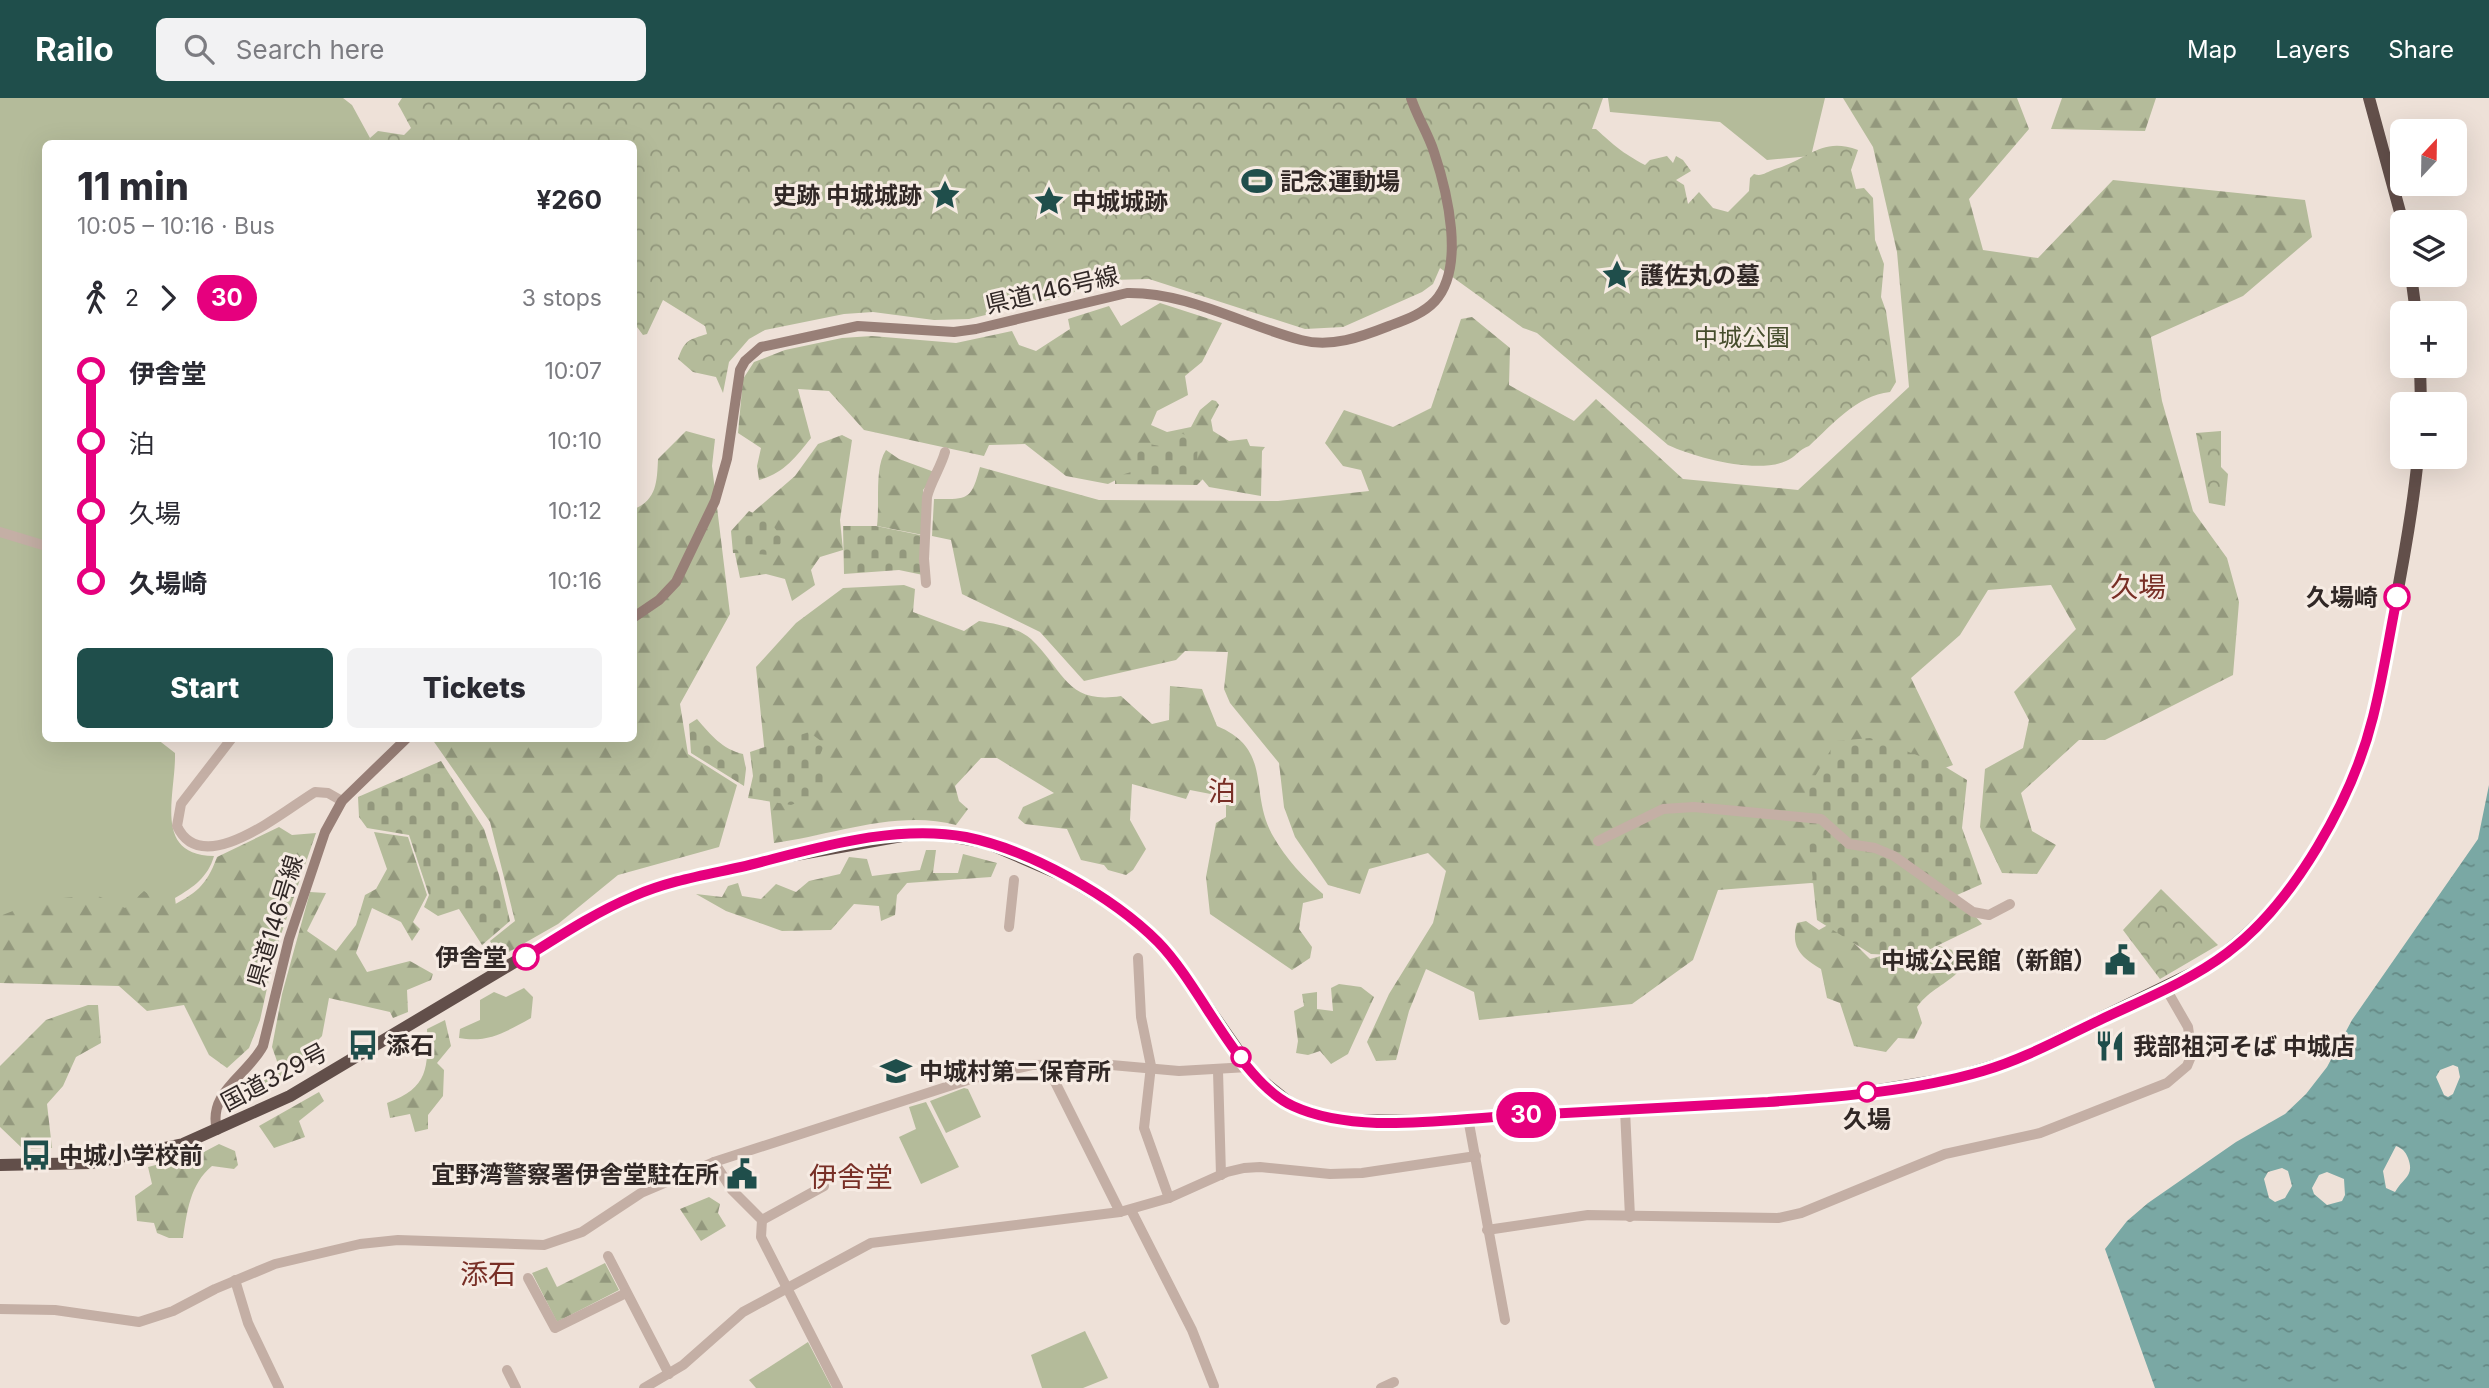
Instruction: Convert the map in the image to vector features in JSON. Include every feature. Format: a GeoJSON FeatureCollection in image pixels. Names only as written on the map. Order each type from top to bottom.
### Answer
{"type":"FeatureCollection","features":[{"type":"Feature","properties":{"kind":"highway"},"geometry":{"type":"LineString","coordinates":[[2369,98],[2399,210]]}},
{"type":"Feature","properties":{"kind":"highway","name":"国道329号"},"geometry":{"type":"LineString","coordinates":[[0,1165],[64,1165],[129,1157],[183,1144],[290,1096],[570,929],[633,896],[661,886],[785,857],[913,834],[939,834],[988,843],[1066,877],[1117,908],[1145,930],[1180,967],[1248,1067],[1279,1098],[1309,1112],[1336,1119],[1384,1122],[1824,1098],[1961,1077],[2016,1059],[2165,987],[2226,953],[2253,930],[2299,873],[2344,795],[2376,706],[2407,542],[2416,469]]}},
{"type":"Feature","properties":{"kind":"main road","name":"県道146号線"},"geometry":{"type":"LineString","coordinates":[[637,615],[659,600],[681,573],[722,478],[740,370],[745,361],[761,347],[858,327],[954,332],[976,329],[1127,293],[1150,292],[1177,298],[1313,343],[1345,341],[1388,327],[1426,309],[1448,282],[1451,244],[1439,171],[1411,98]]}},
{"type":"Feature","properties":{"kind":"main road","name":"県道146号線"},"geometry":{"type":"LineString","coordinates":[[217,1130],[215,1119],[219,1101],[257,1057],[263,1046],[289,939],[325,832],[342,801],[403,742]]}},
{"type":"Feature","properties":{"kind":"street"},"geometry":{"type":"LineString","coordinates":[[926,583],[927,497],[929,488],[939,473],[945,452]]}},
{"type":"Feature","properties":{"kind":"street"},"geometry":{"type":"LineString","coordinates":[[0,532],[42,545]]}},
{"type":"Feature","properties":{"kind":"street"},"geometry":{"type":"LineString","coordinates":[[229,742],[181,804],[177,826],[191,845],[200,848],[223,846],[315,792],[328,793],[342,801]]}},
{"type":"Feature","properties":{"kind":"street"},"geometry":{"type":"LineString","coordinates":[[1598,841],[1663,809],[1693,807],[1821,819],[1849,844],[1875,848],[1894,856],[1973,912],[1989,915],[2010,904]]}},
{"type":"Feature","properties":{"kind":"street"},"geometry":{"type":"LineString","coordinates":[[1009,927],[1014,880]]}},
{"type":"Feature","properties":{"kind":"street"},"geometry":{"type":"LineString","coordinates":[[1138,958],[1141,1017],[1151,1069],[1143,1128],[1169,1198]]}},
{"type":"Feature","properties":{"kind":"street"},"geometry":{"type":"LineString","coordinates":[[1487,1230],[1588,1215],[1778,1218],[1801,1213],[1945,1154],[2040,1133],[2167,1083],[2187,1066],[2192,1054],[2188,1027],[2165,987]]}},
{"type":"Feature","properties":{"kind":"street"},"geometry":{"type":"LineString","coordinates":[[1046,1064],[1192,1330],[1214,1386]]}},
{"type":"Feature","properties":{"kind":"street"},"geometry":{"type":"LineString","coordinates":[[0,1309],[55,1310],[139,1322],[173,1311],[235,1280],[304,1254],[398,1240],[544,1245],[582,1232],[641,1193],[715,1162],[974,1078],[1046,1064],[1100,1064],[1218,1071],[1248,1067]]}},
{"type":"Feature","properties":{"kind":"street"},"geometry":{"type":"LineString","coordinates":[[1218,1071],[1221,1175]]}},
{"type":"Feature","properties":{"kind":"street"},"geometry":{"type":"LineString","coordinates":[[1625,1110],[1630,1217]]}},
{"type":"Feature","properties":{"kind":"street"},"geometry":{"type":"LineString","coordinates":[[1468,1118],[1504,1316]]}},
{"type":"Feature","properties":{"kind":"street"},"geometry":{"type":"LineString","coordinates":[[644,1388],[669,1374],[723,1326],[788,1287],[871,1243],[1126,1211],[1169,1198],[1221,1175],[1260,1167],[1310,1173],[1362,1173],[1476,1156]]}},
{"type":"Feature","properties":{"kind":"street"},"geometry":{"type":"LineString","coordinates":[[715,1162],[732,1190],[762,1220],[761,1237],[838,1388]]}},
{"type":"Feature","properties":{"kind":"street"},"geometry":{"type":"LineString","coordinates":[[762,1220],[824,1186]]}},
{"type":"Feature","properties":{"kind":"street"},"geometry":{"type":"LineString","coordinates":[[608,1256],[669,1374]]}},
{"type":"Feature","properties":{"kind":"street"},"geometry":{"type":"LineString","coordinates":[[528,1278],[555,1328],[626,1293]]}},
{"type":"Feature","properties":{"kind":"street"},"geometry":{"type":"LineString","coordinates":[[235,1280],[248,1322],[279,1388]]}},
{"type":"Feature","properties":{"kind":"street"},"geometry":{"type":"LineString","coordinates":[[507,1370],[516,1388]]}},
{"type":"Feature","properties":{"kind":"street"},"geometry":{"type":"LineString","coordinates":[[1381,1388],[1394,1382]]}},
{"type":"Feature","properties":{"kind":"green space"},"geometry":{"type":"Polygon","coordinates":[[[0,98],[343,98],[352,105],[370,140],[42,140],[42,742],[161,742],[175,753],[171,804],[175,834],[182,845],[195,853],[214,856],[199,881],[175,898],[178,921],[0,975],[0,98]]]}},
{"type":"Feature","properties":{"kind":"green space","name":"中城公園"},"geometry":{"type":"Polygon","coordinates":[[[402,98],[1603,98],[1592,129],[1596,129],[1645,165],[1650,160],[1667,156],[1673,163],[1676,156],[1683,160],[1691,171],[1676,180],[1684,185],[1688,204],[1699,192],[1713,208],[1728,212],[1749,191],[1750,178],[1754,174],[1764,174],[1824,147],[1845,146],[1858,150],[1851,170],[1856,189],[1864,188],[1873,198],[1875,240],[1884,264],[1881,297],[1886,311],[1896,382],[1890,392],[1856,405],[1809,446],[1786,461],[1774,465],[1743,465],[1694,455],[1668,445],[1537,333],[1523,328],[1440,268],[1433,284],[1422,292],[1343,327],[1305,329],[1149,279],[1111,280],[1056,298],[969,319],[934,320],[873,312],[844,314],[765,330],[749,339],[729,362],[723,393],[716,377],[693,372],[678,359],[688,341],[707,334],[705,326],[663,300],[647,334],[643,335],[637,327],[637,140],[370,140],[378,131],[404,135],[411,128],[398,104],[402,98]]]}},
{"type":"Feature","properties":{"kind":"green space"},"geometry":{"type":"Polygon","coordinates":[[[1608,98],[1825,98],[1811,156],[1767,160],[1720,122],[1610,112],[1608,98]]]}},
{"type":"Feature","properties":{"kind":"green space"},"geometry":{"type":"Polygon","coordinates":[[[1843,98],[2017,98],[2029,129],[1969,199],[1983,250],[2038,258],[2113,180],[2305,200],[2312,237],[2243,296],[2151,337],[2162,401],[2193,511],[2227,558],[2239,602],[2233,675],[2105,740],[2079,740],[2021,793],[2032,831],[2056,845],[2037,874],[2002,873],[1980,827],[1985,769],[2023,748],[2029,720],[2014,692],[2076,629],[2051,585],[1988,590],[1960,635],[1911,678],[1953,765],[1864,797],[1892,892],[1811,883],[1718,890],[1693,960],[1632,1004],[1479,1020],[1474,992],[1426,969],[1409,1011],[1396,1060],[1376,1061],[1367,1042],[1389,994],[1433,923],[1446,871],[1428,853],[1369,869],[1360,894],[1328,885],[1295,837],[1284,807],[1279,763],[1230,703],[1224,689],[1228,652],[1185,651],[1176,660],[1084,681],[1040,632],[962,594],[951,540],[932,536],[934,499],[966,496],[974,486],[980,467],[1099,500],[1278,501],[1369,491],[1361,470],[1343,466],[1325,443],[1344,410],[1393,427],[1431,408],[1461,319],[1472,317],[1510,348],[1509,385],[1574,421],[1596,399],[1683,479],[1798,490],[1909,387],[1897,252],[1873,147],[1843,98]]]}},
{"type":"Feature","properties":{"kind":"green space"},"geometry":{"type":"Polygon","coordinates":[[[2062,98],[2156,98],[2145,131],[2051,129],[2062,98]]]}},
{"type":"Feature","properties":{"kind":"green space"},"geometry":{"type":"Polygon","coordinates":[[[1160,303],[1222,323],[1202,362],[1185,376],[1188,395],[1157,411],[1151,425],[1167,432],[1191,427],[1200,410],[1212,400],[1216,401],[1219,405],[1211,420],[1213,431],[1229,441],[1247,439],[1250,446],[1265,447],[1262,451],[1261,496],[1209,487],[1193,468],[1172,452],[1108,484],[1066,476],[1025,444],[989,445],[984,456],[864,430],[829,391],[798,389],[811,438],[788,464],[768,477],[759,480],[757,466],[761,448],[738,433],[743,379],[754,362],[785,350],[842,338],[872,336],[956,343],[1012,331],[1019,345],[1036,351],[1070,329],[1068,319],[1109,306],[1121,326],[1160,303]]]}},
{"type":"Feature","properties":{"kind":"green space"},"geometry":{"type":"Polygon","coordinates":[[[686,431],[715,439],[712,466],[730,614],[680,704],[688,754],[737,785],[719,847],[618,875],[558,924],[500,957],[490,941],[515,921],[490,822],[434,742],[637,742],[637,508],[647,500],[654,489],[658,459],[686,431]]]}},
{"type":"Feature","properties":{"kind":"green space"},"geometry":{"type":"Polygon","coordinates":[[[2221,431],[2221,467],[2228,474],[2225,506],[2209,503],[2196,433],[2221,431]]]}},
{"type":"Feature","properties":{"kind":"green space"},"geometry":{"type":"Polygon","coordinates":[[[1178,432],[1198,440],[1197,462],[1205,477],[1197,485],[1115,484],[1115,477],[1131,472],[1135,464],[1135,447],[1144,443],[1170,448],[1178,432]]]}},
{"type":"Feature","properties":{"kind":"green space"},"geometry":{"type":"Polygon","coordinates":[[[842,435],[852,440],[840,520],[843,550],[820,557],[811,570],[815,585],[792,601],[785,579],[766,574],[740,578],[735,554],[752,513],[795,476],[818,444],[842,435]]]}},
{"type":"Feature","properties":{"kind":"green space"},"geometry":{"type":"Polygon","coordinates":[[[886,450],[899,459],[937,473],[923,490],[923,535],[877,526],[880,466],[886,450]]]}},
{"type":"Feature","properties":{"kind":"green space"},"geometry":{"type":"Polygon","coordinates":[[[749,511],[770,521],[783,540],[772,555],[733,553],[731,531],[749,511]]]}},
{"type":"Feature","properties":{"kind":"green space"},"geometry":{"type":"Polygon","coordinates":[[[843,526],[876,526],[925,536],[923,575],[899,570],[844,574],[843,526]]]}},
{"type":"Feature","properties":{"kind":"green space"},"geometry":{"type":"Polygon","coordinates":[[[904,585],[915,589],[913,612],[964,631],[979,621],[1019,632],[1031,639],[1077,690],[1088,695],[1121,696],[1152,724],[1169,720],[1170,686],[1202,689],[1217,726],[1235,736],[1246,747],[1253,760],[1266,820],[1273,836],[1296,868],[1323,894],[1323,898],[1303,903],[1299,929],[1312,947],[1310,958],[1292,970],[1210,914],[1206,877],[1216,823],[1226,817],[1226,797],[1190,790],[1186,799],[1132,784],[1130,820],[1146,849],[1133,870],[1126,875],[1108,870],[1104,865],[1081,860],[1067,829],[1025,824],[1018,818],[1023,807],[1054,793],[997,758],[981,758],[955,786],[959,801],[968,809],[956,825],[934,821],[888,822],[774,843],[756,667],[796,623],[843,588],[904,585]]]}},
{"type":"Feature","properties":{"kind":"green space"},"geometry":{"type":"Polygon","coordinates":[[[697,719],[723,745],[743,754],[746,769],[744,786],[691,753],[689,724],[697,719]]]}},
{"type":"Feature","properties":{"kind":"green space"},"geometry":{"type":"Polygon","coordinates":[[[809,732],[825,744],[817,761],[828,779],[822,793],[791,805],[748,798],[753,776],[750,752],[809,732]]]}},
{"type":"Feature","properties":{"kind":"green space"},"geometry":{"type":"Polygon","coordinates":[[[1870,738],[1939,763],[1967,780],[1962,828],[1982,884],[1957,895],[1982,924],[1916,956],[1871,954],[1817,920],[1804,795],[1836,741],[1870,738]]]}},
{"type":"Feature","properties":{"kind":"green space"},"geometry":{"type":"Polygon","coordinates":[[[441,761],[484,829],[510,921],[482,945],[459,909],[438,916],[424,907],[429,895],[409,835],[367,828],[359,817],[358,797],[441,761]]]}},
{"type":"Feature","properties":{"kind":"green space"},"geometry":{"type":"Polygon","coordinates":[[[279,827],[292,835],[316,833],[275,952],[260,1020],[249,1048],[227,1068],[209,1055],[184,1005],[147,1011],[119,986],[0,983],[0,916],[41,900],[96,895],[125,908],[144,891],[168,908],[199,888],[209,876],[217,857],[279,827]]]}},
{"type":"Feature","properties":{"kind":"green space"},"geometry":{"type":"Polygon","coordinates":[[[374,832],[408,837],[427,895],[413,922],[420,929],[412,941],[401,922],[372,908],[356,953],[367,972],[410,961],[433,974],[431,980],[407,990],[408,1012],[393,1018],[390,1012],[329,998],[322,1036],[268,1091],[255,1091],[278,1064],[272,1047],[282,994],[310,892],[326,893],[307,931],[336,951],[356,925],[365,895],[376,889],[387,869],[374,832]]]}},
{"type":"Feature","properties":{"kind":"green space"},"geometry":{"type":"Polygon","coordinates":[[[926,850],[936,850],[933,873],[958,873],[963,854],[997,863],[991,877],[907,883],[897,895],[895,915],[881,921],[879,906],[854,904],[831,930],[782,931],[726,911],[696,894],[722,897],[728,886],[738,883],[742,896],[761,899],[776,884],[796,892],[809,881],[840,874],[849,857],[867,859],[872,876],[920,870],[926,850]]]}},
{"type":"Feature","properties":{"kind":"green space"},"geometry":{"type":"Polygon","coordinates":[[[2161,889],[2218,945],[2160,979],[2123,930],[2161,889]]]}},
{"type":"Feature","properties":{"kind":"green space"},"geometry":{"type":"Polygon","coordinates":[[[1806,921],[1819,930],[1833,922],[1870,959],[1899,951],[1915,960],[1939,946],[1952,950],[1960,970],[1917,1007],[1922,1023],[1914,1039],[1898,1038],[1886,1052],[1854,1046],[1840,1003],[1827,998],[1821,969],[1808,960],[1796,945],[1797,923],[1806,921]]]}},
{"type":"Feature","properties":{"kind":"green space"},"geometry":{"type":"Polygon","coordinates":[[[1339,984],[1361,987],[1374,997],[1348,1054],[1331,1064],[1320,1051],[1308,1055],[1296,1053],[1298,1041],[1294,1011],[1304,1006],[1302,994],[1317,992],[1317,1009],[1333,1011],[1331,988],[1339,984]]]}},
{"type":"Feature","properties":{"kind":"green space"},"geometry":{"type":"Polygon","coordinates":[[[524,988],[533,997],[531,1018],[488,1038],[459,1038],[460,1029],[480,1020],[480,1000],[494,992],[506,997],[524,988]]]}},
{"type":"Feature","properties":{"kind":"green space"},"geometry":{"type":"Polygon","coordinates":[[[88,1005],[98,1005],[101,1043],[76,1057],[63,1086],[47,1104],[52,1148],[23,1149],[0,1127],[0,1066],[46,1020],[88,1005]]]}},
{"type":"Feature","properties":{"kind":"green space"},"geometry":{"type":"Polygon","coordinates":[[[445,1020],[451,1046],[437,1063],[444,1070],[443,1096],[428,1115],[428,1129],[415,1132],[410,1114],[390,1118],[387,1103],[401,1097],[418,1083],[426,1065],[427,1029],[445,1020]]]}},
{"type":"Feature","properties":{"kind":"green space"},"geometry":{"type":"Polygon","coordinates":[[[964,1088],[968,1089],[981,1117],[946,1133],[930,1101],[964,1088]]]}},
{"type":"Feature","properties":{"kind":"green space"},"geometry":{"type":"Polygon","coordinates":[[[319,1092],[324,1101],[299,1121],[305,1137],[274,1148],[259,1126],[319,1092]]]}},
{"type":"Feature","properties":{"kind":"green space"},"geometry":{"type":"Polygon","coordinates":[[[926,1102],[959,1167],[921,1184],[899,1137],[916,1129],[909,1107],[926,1102]]]}},
{"type":"Feature","properties":{"kind":"green space"},"geometry":{"type":"Polygon","coordinates":[[[219,1144],[235,1151],[238,1165],[234,1169],[212,1166],[205,1173],[194,1190],[183,1238],[169,1238],[157,1233],[154,1223],[137,1221],[135,1196],[152,1184],[148,1167],[202,1153],[219,1144]]]}},
{"type":"Feature","properties":{"kind":"green space"},"geometry":{"type":"Polygon","coordinates":[[[709,1197],[720,1204],[718,1213],[726,1226],[701,1241],[680,1209],[709,1197]]]}},
{"type":"Feature","properties":{"kind":"green space"},"geometry":{"type":"Polygon","coordinates":[[[605,1263],[619,1290],[557,1322],[532,1273],[547,1267],[557,1287],[605,1263]]]}},
{"type":"Feature","properties":{"kind":"green space"},"geometry":{"type":"Polygon","coordinates":[[[1085,1331],[1108,1378],[1083,1388],[1042,1388],[1031,1355],[1085,1331]]]}},
{"type":"Feature","properties":{"kind":"green space"},"geometry":{"type":"Polygon","coordinates":[[[808,1342],[832,1388],[756,1388],[749,1380],[808,1342]]]}},
{"type":"Feature","properties":{"kind":"water"},"geometry":{"type":"Polygon","coordinates":[[[2489,785],[2489,1388],[2155,1388],[2105,1249],[2127,1221],[2148,1203],[2236,1142],[2285,1114],[2306,1094],[2327,1067],[2352,1020],[2478,839],[2489,785]],[[2453,1065],[2440,1070],[2436,1077],[2444,1095],[2448,1097],[2453,1094],[2460,1077],[2458,1067],[2453,1065]],[[2396,1146],[2383,1171],[2386,1188],[2395,1192],[2410,1169],[2404,1150],[2396,1146]],[[2282,1168],[2268,1172],[2264,1179],[2269,1198],[2275,1202],[2285,1198],[2292,1186],[2288,1171],[2282,1168]],[[2327,1172],[2319,1175],[2312,1188],[2314,1194],[2327,1205],[2342,1201],[2345,1195],[2344,1179],[2327,1172]]]}},
{"type":"Feature","properties":{"kind":"bus line","name":"30"},"geometry":{"type":"LineString","coordinates":[[526,957],[598,914],[633,896],[661,886],[873,839],[939,834],[988,843],[1017,855],[1066,877],[1117,908],[1145,930],[1180,967],[1255,1075],[1279,1098],[1309,1112],[1336,1119],[1419,1121],[1768,1102],[1824,1098],[1953,1078],[1984,1071],[2016,1059],[2130,1005],[2201,969],[2226,953],[2253,930],[2287,891],[2305,864],[2334,815],[2351,779],[2373,719],[2397,597]]}},
{"type":"Feature","properties":{"kind":"place","name":"記念運動場"},"geometry":{"type":"Point","coordinates":[1257,181]}},
{"type":"Feature","properties":{"kind":"place","name":"史跡 中城城跡"},"geometry":{"type":"Point","coordinates":[945,195]}},
{"type":"Feature","properties":{"kind":"place","name":"中城城跡"},"geometry":{"type":"Point","coordinates":[1049,201]}},
{"type":"Feature","properties":{"kind":"place","name":"護佐丸の墓"},"geometry":{"type":"Point","coordinates":[1617,275]}},
{"type":"Feature","properties":{"kind":"place","name":"久場崎"},"geometry":{"type":"Point","coordinates":[2397,597]}},
{"type":"Feature","properties":{"kind":"place","name":"伊舎堂"},"geometry":{"type":"Point","coordinates":[526,957]}},
{"type":"Feature","properties":{"kind":"place","name":"中城公民館（新館）"},"geometry":{"type":"Point","coordinates":[2120,960]}},
{"type":"Feature","properties":{"kind":"place","name":"添石"},"geometry":{"type":"Point","coordinates":[363,1045]}},
{"type":"Feature","properties":{"kind":"place","name":"我部祖河そば 中城店"},"geometry":{"type":"Point","coordinates":[2110,1046]}},
{"type":"Feature","properties":{"kind":"place","name":"中城村第二保育所"},"geometry":{"type":"Point","coordinates":[896,1071]}},
{"type":"Feature","properties":{"kind":"place","name":"久場"},"geometry":{"type":"Point","coordinates":[1867,1092]}},
{"type":"Feature","properties":{"kind":"place","name":"中城小学校前"},"geometry":{"type":"Point","coordinates":[36,1155]}},
{"type":"Feature","properties":{"kind":"place","name":"宜野湾警察署伊舎堂駐在所"},"geometry":{"type":"Point","coordinates":[742,1174]}},
{"type":"Feature","properties":{"kind":"district","name":"久場"},"geometry":{"type":"Point","coordinates":[2138,587]}},
{"type":"Feature","properties":{"kind":"district","name":"泊"},"geometry":{"type":"Point","coordinates":[1222,791]}},
{"type":"Feature","properties":{"kind":"district","name":"伊舎堂"},"geometry":{"type":"Point","coordinates":[851,1177]}},
{"type":"Feature","properties":{"kind":"district","name":"添石"},"geometry":{"type":"Point","coordinates":[488,1274]}}]}
